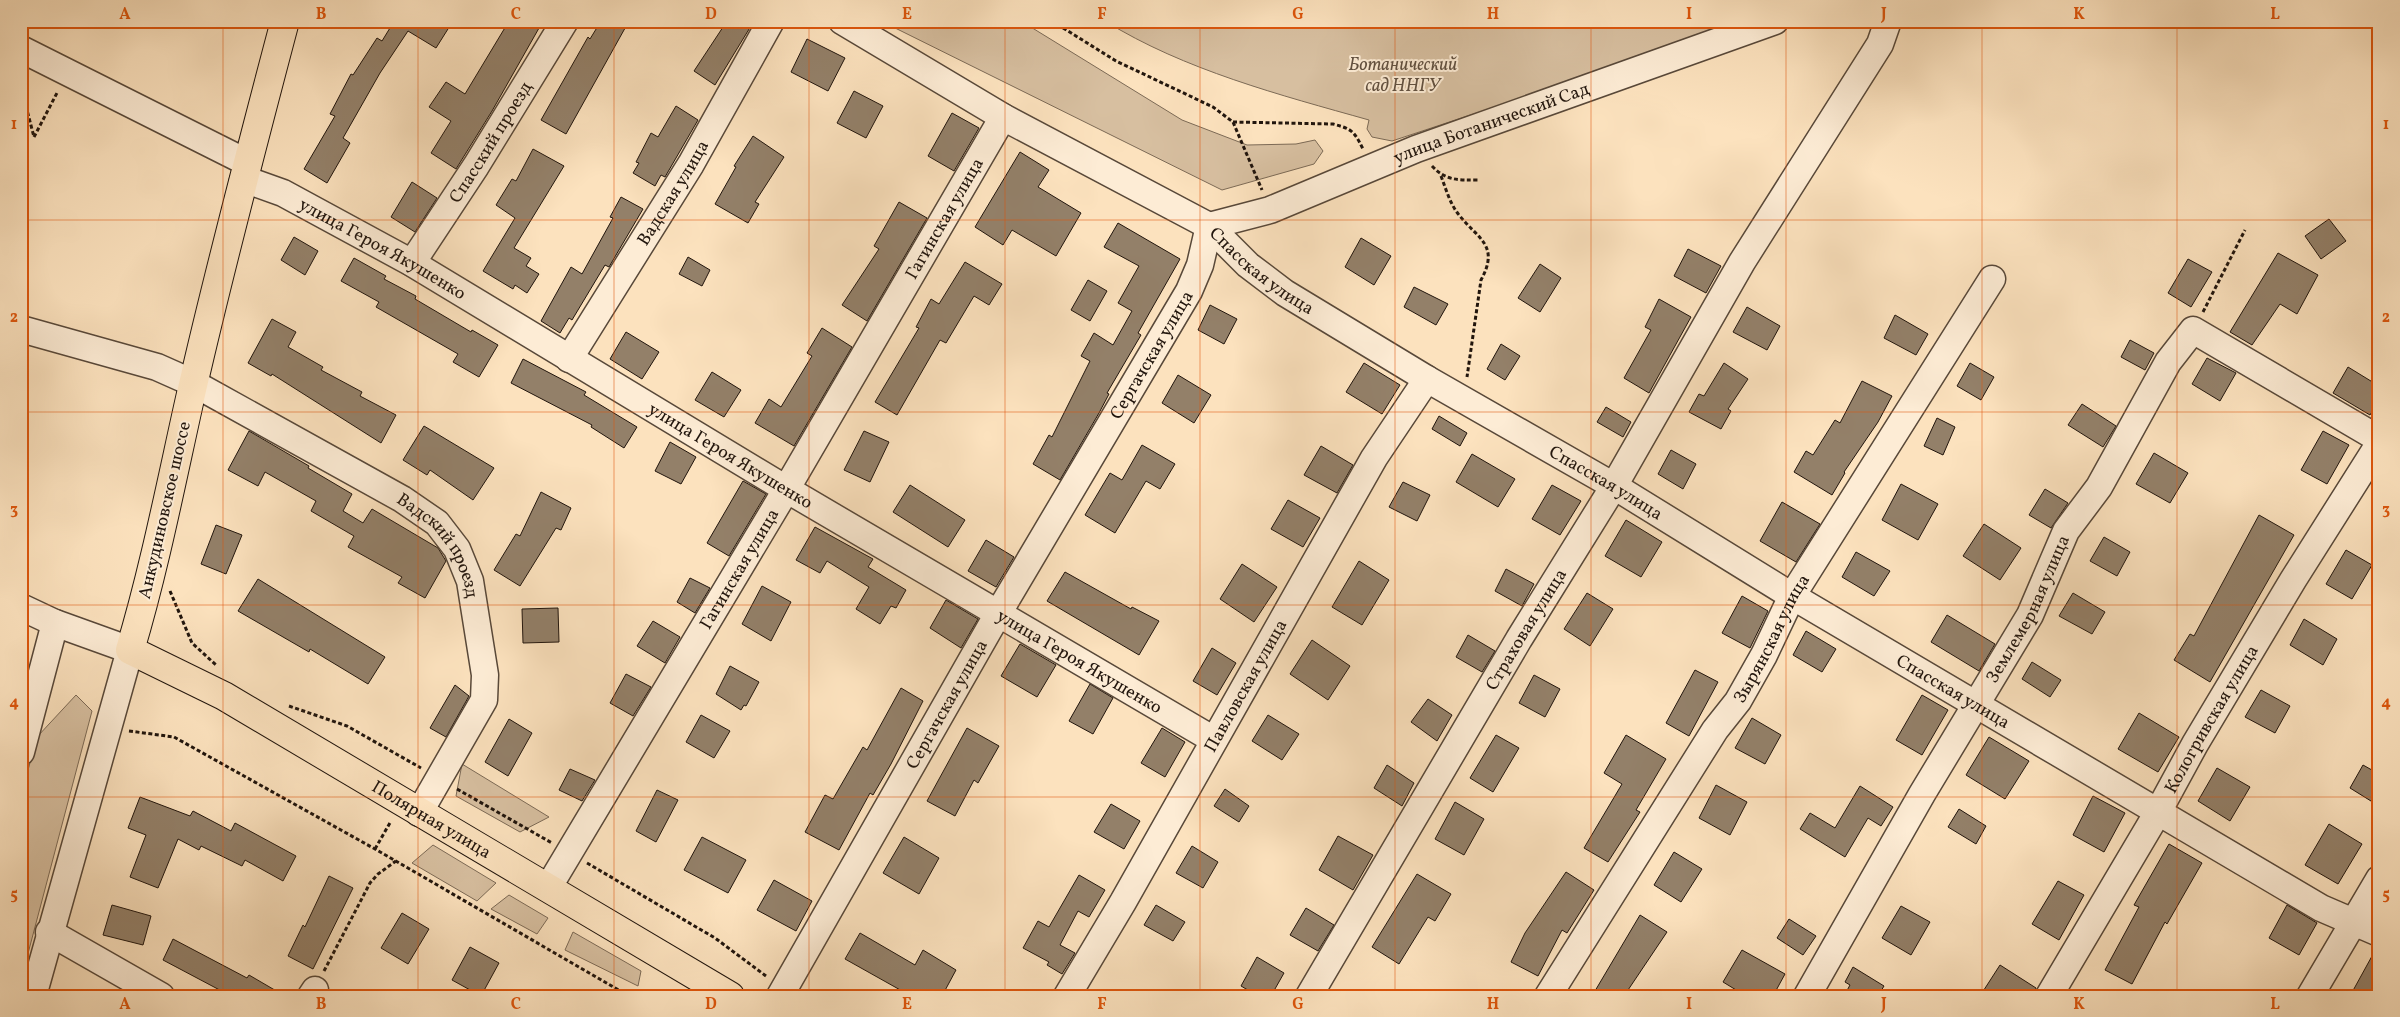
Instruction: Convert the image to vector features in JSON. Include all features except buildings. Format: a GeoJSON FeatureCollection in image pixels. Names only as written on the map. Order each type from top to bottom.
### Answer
{"type":"FeatureCollection","features":[{"type":"Feature","properties":{"kind":"main road","name":"Анкудиновское шоссе"},"geometry":{"type":"LineString","coordinates":[[130,650],[148,587],[193,383],[245,172],[285,21]]}},
{"type":"Feature","properties":{"kind":"main road","name":"Полярная улица"},"geometry":{"type":"LineString","coordinates":[[130,650],[224,696],[407,814],[548,888],[730,996]]}},
{"type":"Feature","properties":{"kind":"street","name":"Спасский проезд"},"geometry":{"type":"LineString","coordinates":[[412,263],[476,166],[566,21]]}},
{"type":"Feature","properties":{"kind":"street","name":"Вадская улица"},"geometry":{"type":"LineString","coordinates":[[568,359],[691,164],[771,21]]}},
{"type":"Feature","properties":{"kind":"street","name":"Спасская улица"},"geometry":{"type":"LineString","coordinates":[[842,21],[1003,117],[1209,226],[1248,265],[1286,294],[1427,379],[1614,486],[1792,596],[2321,908],[2379,933]]}},
{"type":"Feature","properties":{"kind":"street","name":"улица Ботанический Сад"},"geometry":{"type":"LineString","coordinates":[[1209,226],[1270,210],[1416,149],[1776,21]]}},
{"type":"Feature","properties":{"kind":"street","name":"Страховая улица"},"geometry":{"type":"LineString","coordinates":[[1309,996],[1519,639],[1614,486],[1742,262],[1880,44],[1888,21]]}},
{"type":"Feature","properties":{"kind":"street","name":"улица Героя Якушенко"},"geometry":{"type":"LineString","coordinates":[[21,49],[245,172],[255,183],[283,193],[412,263],[568,359],[1214,740]]}},
{"type":"Feature","properties":{"kind":"street","name":"Гагинская улица"},"geometry":{"type":"LineString","coordinates":[[548,888],[786,488],[1003,117]]}},
{"type":"Feature","properties":{"kind":"street","name":"Сергачская улица"},"geometry":{"type":"LineString","coordinates":[[782,992],[999,612],[1189,291],[1200,265],[1209,226]]}},
{"type":"Feature","properties":{"kind":"street","name":"Зырянская улица"},"geometry":{"type":"LineString","coordinates":[[1548,996],[1715,730],[1738,701],[1764,655],[1792,596],[1992,278]]}},
{"type":"Feature","properties":{"kind":"street"},"geometry":{"type":"LineString","coordinates":[[2197,323],[2379,439]]}},
{"type":"Feature","properties":{"kind":"street","name":"Землемерная улица"},"geometry":{"type":"LineString","coordinates":[[1807,996],[1922,794],[2030,615],[2066,531],[2100,487],[2168,362],[2197,323]]}},
{"type":"Feature","properties":{"kind":"street","name":"Вадский проезд"},"geometry":{"type":"LineString","coordinates":[[21,329],[158,367],[193,383],[402,499],[437,523],[457,549],[470,581],[485,675],[484,700],[440,779],[407,814]]}},
{"type":"Feature","properties":{"kind":"street","name":"Павловская улица"},"geometry":{"type":"LineString","coordinates":[[1067,996],[1123,902],[1374,458],[1427,379]]}},
{"type":"Feature","properties":{"kind":"street","name":"Кологривская улица"},"geometry":{"type":"LineString","coordinates":[[2049,996],[2158,812],[2195,744],[2293,580],[2379,444]]}},
{"type":"Feature","properties":{"kind":"street"},"geometry":{"type":"LineString","coordinates":[[21,607],[55,623],[130,650]]}},
{"type":"Feature","properties":{"kind":"street"},"geometry":{"type":"LineString","coordinates":[[21,752],[55,623]]}},
{"type":"Feature","properties":{"kind":"street","name":"Анкудиновское шоссе"},"geometry":{"type":"LineString","coordinates":[[33,996],[130,650]]}},
{"type":"Feature","properties":{"kind":"street"},"geometry":{"type":"LineString","coordinates":[[2310,996],[2379,879]]}},
{"type":"Feature","properties":{"kind":"street"},"geometry":{"type":"LineString","coordinates":[[50,932],[161,996]]}},
{"type":"Feature","properties":{"kind":"path"},"geometry":{"type":"LineString","coordinates":[[1052,21],[1116,61],[1214,107],[1233,122],[1270,210]]}},
{"type":"Feature","properties":{"kind":"path"},"geometry":{"type":"LineString","coordinates":[[21,87],[34,137],[60,88]]}},
{"type":"Feature","properties":{"kind":"path"},"geometry":{"type":"LineString","coordinates":[[1233,122],[1333,124],[1348,128],[1356,134],[1372,168]]}},
{"type":"Feature","properties":{"kind":"path"},"geometry":{"type":"LineString","coordinates":[[1416,149],[1441,176],[1450,201],[1458,215],[1478,234],[1489,251],[1487,269],[1481,280],[1464,400]]}},
{"type":"Feature","properties":{"kind":"path"},"geometry":{"type":"LineString","coordinates":[[1441,176],[1460,180],[1478,180]]}},
{"type":"Feature","properties":{"kind":"path"},"geometry":{"type":"LineString","coordinates":[[2197,323],[2245,230]]}},
{"type":"Feature","properties":{"kind":"path"},"geometry":{"type":"LineString","coordinates":[[168,588],[192,643],[219,668]]}},
{"type":"Feature","properties":{"kind":"path"},"geometry":{"type":"LineString","coordinates":[[285,705],[347,726],[569,853],[715,938],[782,992]]}},
{"type":"Feature","properties":{"kind":"path"},"geometry":{"type":"LineString","coordinates":[[124,730],[174,737],[375,849],[629,996]]}},
{"type":"Feature","properties":{"kind":"path"},"geometry":{"type":"LineString","coordinates":[[375,849],[407,814]]}},
{"type":"Feature","properties":{"kind":"path"},"geometry":{"type":"LineString","coordinates":[[313,993],[370,883],[378,874],[396,861]]}},
{"type":"Feature","properties":{"kind":"green space"},"geometry":{"type":"Polygon","coordinates":[[[881,21],[1021,21],[1182,120],[1247,145],[1296,144],[1315,140],[1323,151],[1314,164],[1222,190],[881,21]]]}},
{"type":"Feature","properties":{"kind":"green space","name":"Ботанический сад ННГУ"},"geometry":{"type":"Polygon","coordinates":[[[1105,21],[1755,21],[1392,141],[1372,137],[1367,129],[1369,120],[1233,80],[1167,54],[1105,21]]]}},
{"type":"Feature","properties":{"kind":"green space"},"geometry":{"type":"Polygon","coordinates":[[[76,695],[92,711],[21,980],[21,796],[37,737],[76,695]]]}},
{"type":"Feature","properties":{"kind":"green space"},"geometry":{"type":"Polygon","coordinates":[[[462,764],[549,817],[520,832],[456,796],[462,764]]]}},
{"type":"Feature","properties":{"kind":"green space"},"geometry":{"type":"Polygon","coordinates":[[[433,845],[496,883],[477,901],[412,863],[433,845]]]}},
{"type":"Feature","properties":{"kind":"green space"},"geometry":{"type":"Polygon","coordinates":[[[509,895],[548,918],[537,934],[491,909],[509,895]]]}},
{"type":"Feature","properties":{"kind":"green space"},"geometry":{"type":"Polygon","coordinates":[[[573,932],[641,971],[638,986],[565,950],[573,932]]]}}]}
